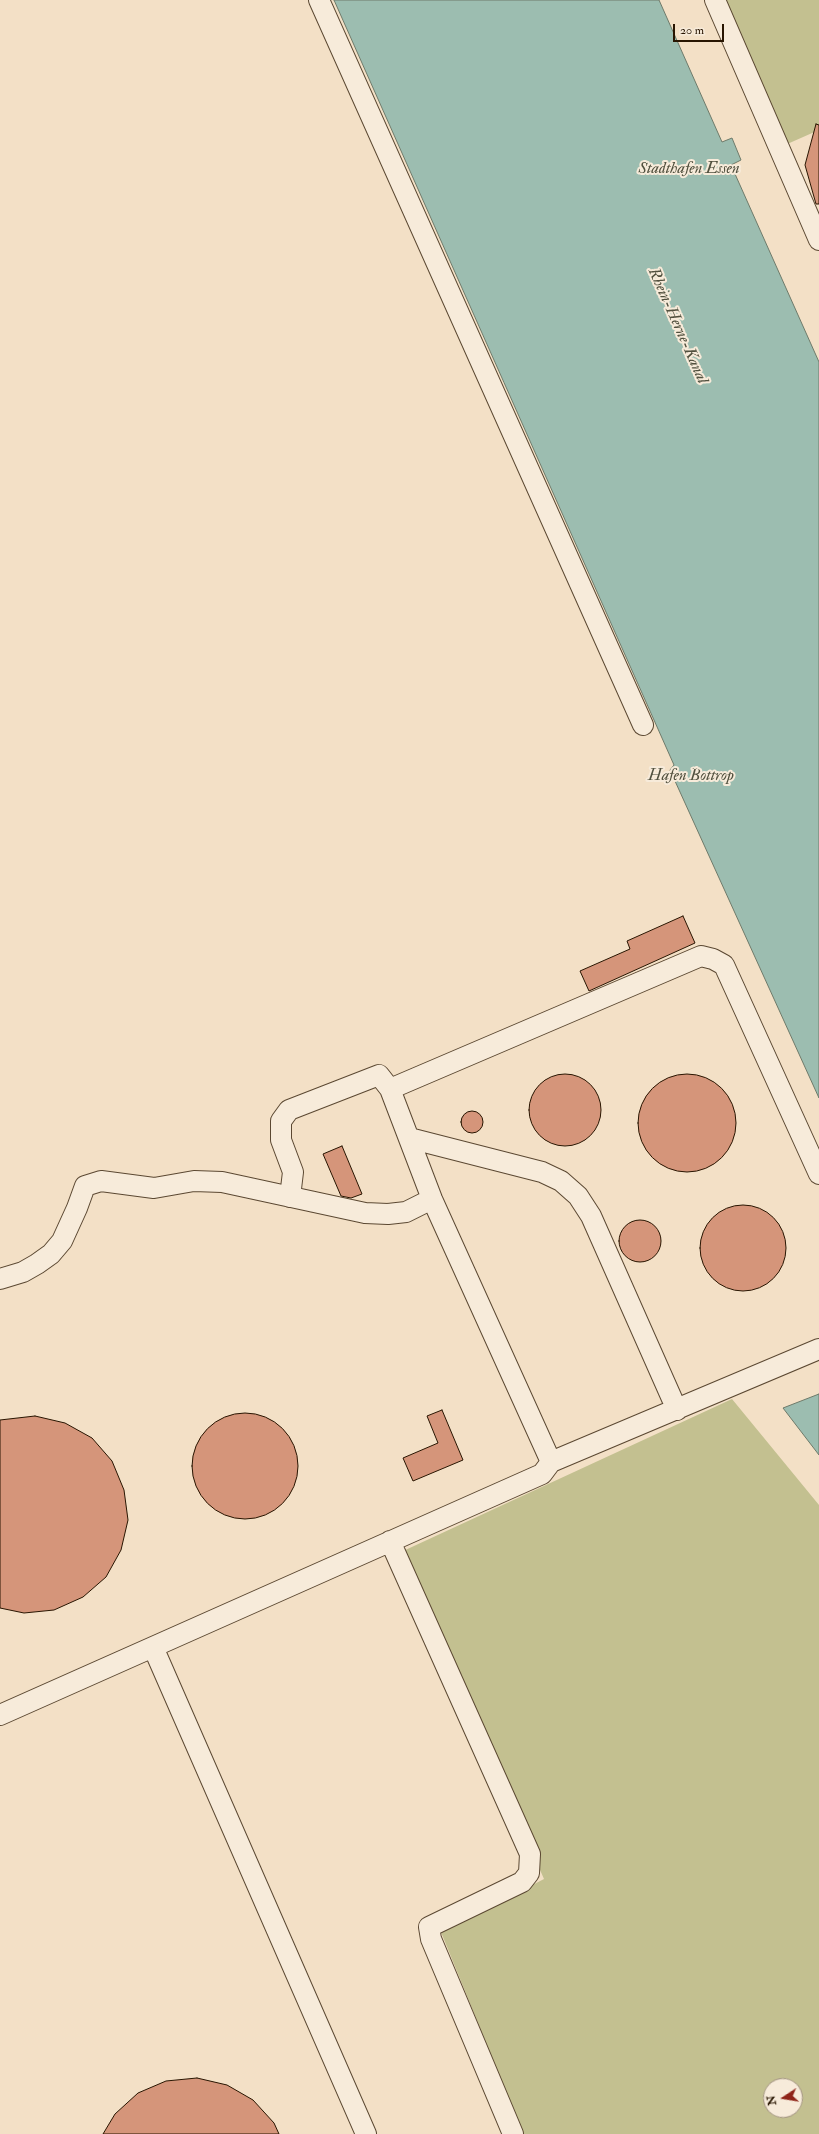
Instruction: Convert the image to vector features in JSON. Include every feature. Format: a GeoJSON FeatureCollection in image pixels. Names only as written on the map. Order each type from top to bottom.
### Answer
{"type":"FeatureCollection","features":[{"type":"Feature","properties":{"kind":"street"},"geometry":{"type":"LineString","coordinates":[[319,0],[643,725]]}},
{"type":"Feature","properties":{"kind":"street"},"geometry":{"type":"LineString","coordinates":[[715,0],[819,240]]}},
{"type":"Feature","properties":{"kind":"street"},"geometry":{"type":"LineString","coordinates":[[390,1089],[701,956],[713,959],[724,965],[819,1174]]}},
{"type":"Feature","properties":{"kind":"street"},"geometry":{"type":"LineString","coordinates":[[290,1197],[293,1172],[281,1140],[281,1121],[289,1110],[379,1075],[390,1089],[432,1199],[551,1462]]}},
{"type":"Feature","properties":{"kind":"street"},"geometry":{"type":"LineString","coordinates":[[409,1138],[542,1172],[561,1181],[578,1196],[590,1216],[678,1410]]}},
{"type":"Feature","properties":{"kind":"street"},"geometry":{"type":"LineString","coordinates":[[0,1279],[24,1272],[51,1254],[62,1241],[85,1186],[101,1181],[154,1188],[194,1181],[222,1182],[365,1213],[388,1214],[406,1212],[432,1199]]}},
{"type":"Feature","properties":{"kind":"street"},"geometry":{"type":"LineString","coordinates":[[0,1715],[542,1474],[551,1462],[678,1410],[819,1349]]}},
{"type":"Feature","properties":{"kind":"street"},"geometry":{"type":"LineString","coordinates":[[390,1541],[530,1854],[529,1873],[522,1882],[429,1927],[430,1939],[513,2134]]}},
{"type":"Feature","properties":{"kind":"street"},"geometry":{"type":"LineString","coordinates":[[152,1647],[366,2134]]}},
{"type":"Feature","properties":{"kind":"shaded area"},"geometry":{"type":"Polygon","coordinates":[[[720,0],[819,0],[819,130],[785,145],[720,0]]]}},
{"type":"Feature","properties":{"kind":"shaded area"},"geometry":{"type":"Polygon","coordinates":[[[732,1399],[819,1505],[819,2134],[523,2134],[441,1932],[544,1879],[401,1552],[732,1399]]]}},
{"type":"Feature","properties":{"kind":"water"},"geometry":{"type":"Polygon","coordinates":[[[334,0],[659,0],[722,142],[732,138],[741,160],[731,165],[819,362],[819,1098],[670,770],[674,765],[334,0]]]}},
{"type":"Feature","properties":{"kind":"water"},"geometry":{"type":"Polygon","coordinates":[[[819,1394],[819,1455],[783,1408],[819,1394]]]}},
{"type":"Feature","properties":{"kind":"building"},"geometry":{"type":"Polygon","coordinates":[[[816,124],[819,125],[819,204],[816,204],[805,165],[816,124]]]}},
{"type":"Feature","properties":{"kind":"building"},"geometry":{"type":"Polygon","coordinates":[[[683,916],[695,943],[589,991],[580,971],[630,949],[627,941],[683,916]]]}},
{"type":"Feature","properties":{"kind":"building"},"geometry":{"type":"Polygon","coordinates":[[[558,1074],[572,1074],[579,1076],[591,1084],[599,1096],[601,1110],[599,1124],[591,1136],[579,1144],[572,1146],[558,1146],[551,1144],[539,1136],[531,1124],[529,1117],[529,1103],[531,1096],[539,1084],[551,1076],[558,1074]]]}},
{"type":"Feature","properties":{"kind":"building"},"geometry":{"type":"Polygon","coordinates":[[[677,1074],[697,1074],[706,1077],[722,1088],[733,1104],[736,1113],[736,1133],[733,1142],[722,1158],[706,1169],[697,1172],[677,1172],[660,1164],[652,1158],[646,1150],[638,1133],[638,1113],[646,1096],[652,1088],[660,1082],[677,1074]]]}},
{"type":"Feature","properties":{"kind":"building"},"geometry":{"type":"Polygon","coordinates":[[[472,1111],[480,1114],[483,1122],[480,1130],[472,1133],[464,1130],[461,1122],[464,1114],[472,1111]]]}},
{"type":"Feature","properties":{"kind":"building"},"geometry":{"type":"Polygon","coordinates":[[[342,1146],[362,1194],[351,1198],[341,1196],[323,1154],[342,1146]]]}},
{"type":"Feature","properties":{"kind":"building"},"geometry":{"type":"Polygon","coordinates":[[[743,1205],[759,1209],[773,1218],[782,1232],[786,1248],[782,1264],[773,1278],[759,1287],[743,1291],[727,1287],[713,1278],[704,1264],[700,1248],[704,1232],[713,1218],[727,1209],[743,1205]]]}},
{"type":"Feature","properties":{"kind":"building"},"geometry":{"type":"Polygon","coordinates":[[[640,1220],[655,1226],[661,1241],[655,1256],[640,1262],[625,1256],[619,1241],[625,1226],[640,1220]]]}},
{"type":"Feature","properties":{"kind":"building"},"geometry":{"type":"Polygon","coordinates":[[[442,1410],[463,1460],[413,1481],[403,1458],[438,1443],[427,1416],[442,1410]]]}},
{"type":"Feature","properties":{"kind":"building"},"geometry":{"type":"Polygon","coordinates":[[[245,1413],[265,1417],[282,1429],[294,1446],[298,1466],[294,1486],[282,1503],[265,1515],[245,1519],[225,1515],[208,1503],[196,1486],[192,1466],[196,1446],[208,1429],[225,1417],[245,1413]]]}},
{"type":"Feature","properties":{"kind":"building"},"geometry":{"type":"Polygon","coordinates":[[[35,1416],[65,1423],[92,1438],[112,1461],[124,1490],[128,1520],[121,1550],[106,1577],[83,1597],[54,1610],[24,1613],[0,1608],[0,1420],[35,1416]]]}},
{"type":"Feature","properties":{"kind":"building"},"geometry":{"type":"Polygon","coordinates":[[[197,2078],[227,2085],[253,2100],[274,2123],[279,2134],[103,2134],[115,2114],[138,2093],[166,2081],[197,2078]]]}},
{"type":"Feature","properties":{"kind":"water label","name":"Stadthafen Essen"},"geometry":{"type":"Point","coordinates":[689,170]}},
{"type":"Feature","properties":{"kind":"water label","name":"Rhein-Herne-Kanal"},"geometry":{"type":"Point","coordinates":[677,326]}},
{"type":"Feature","properties":{"kind":"water label","name":"Hafen Bottrop"},"geometry":{"type":"Point","coordinates":[691,777]}}]}
